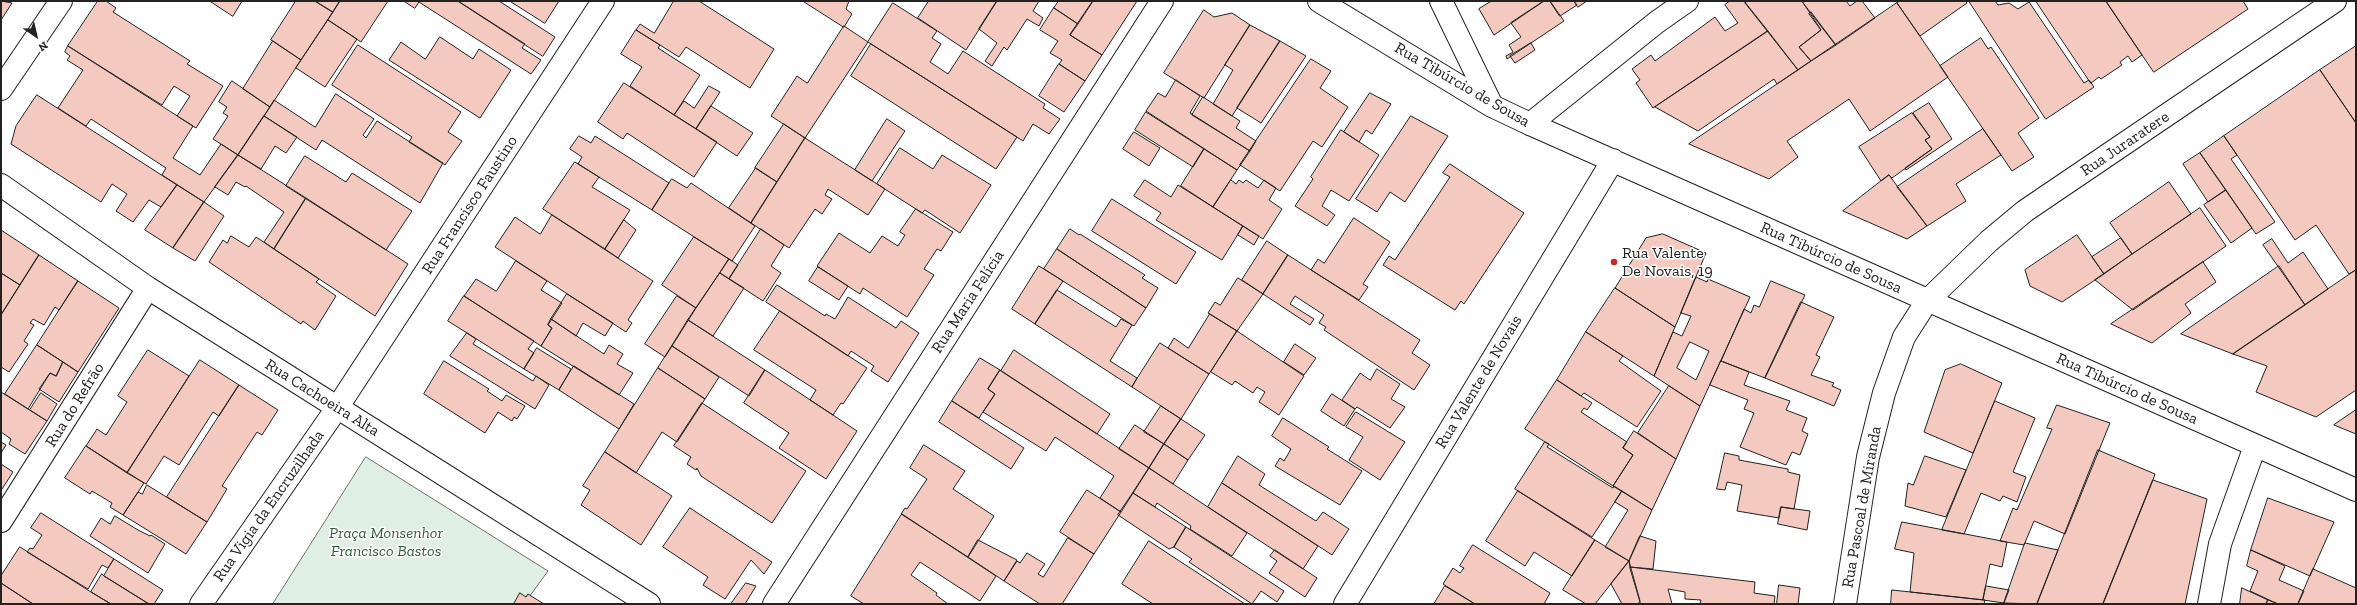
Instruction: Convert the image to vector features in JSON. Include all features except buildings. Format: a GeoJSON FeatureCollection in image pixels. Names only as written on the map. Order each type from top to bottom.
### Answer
{"type":"FeatureCollection","features":[{"type":"Feature","properties":{"kind":"street"},"geometry":{"type":"LineString","coordinates":[[1,89],[61,1]]}},
{"type":"Feature","properties":{"kind":"street","name":"Rua Francisco Faustino"},"geometry":{"type":"LineString","coordinates":[[337,408],[603,1]]}},
{"type":"Feature","properties":{"kind":"street","name":"Rua Maria Felícia"},"geometry":{"type":"LineString","coordinates":[[774,604],[1162,1]]}},
{"type":"Feature","properties":{"kind":"street","name":"Rua Tibúrcio de Sousa"},"geometry":{"type":"LineString","coordinates":[[1319,1],[1492,106],[1530,124],[2255,446],[2276,453],[2356,490]]}},
{"type":"Feature","properties":{"kind":"street"},"geometry":{"type":"LineString","coordinates":[[1441,1],[1492,106]]}},
{"type":"Feature","properties":{"kind":"street"},"geometry":{"type":"LineString","coordinates":[[1530,124],[1657,22],[1687,1]]}},
{"type":"Feature","properties":{"kind":"street","name":"Rua Juraratere"},"geometry":{"type":"LineString","coordinates":[[1927,301],[1989,241],[2025,211],[2335,1]]}},
{"type":"Feature","properties":{"kind":"street","name":"Rua Valente de Novais"},"geometry":{"type":"LineString","coordinates":[[1345,604],[1613,160]]}},
{"type":"Feature","properties":{"kind":"street","name":"Rua Cachoeira Alta"},"geometry":{"type":"LineString","coordinates":[[1,184],[148,288],[649,604]]}},
{"type":"Feature","properties":{"kind":"street","name":"Rua do Refrão"},"geometry":{"type":"LineString","coordinates":[[1,521],[148,288]]}},
{"type":"Feature","properties":{"kind":"street","name":"Rua Pascoal de Miranda"},"geometry":{"type":"LineString","coordinates":[[1845,604],[1868,457],[1882,400],[1904,337],[1927,301]]}},
{"type":"Feature","properties":{"kind":"street","name":"Rua Vigia da Encruzilhada"},"geometry":{"type":"LineString","coordinates":[[201,604],[337,408]]}},
{"type":"Feature","properties":{"kind":"street"},"geometry":{"type":"LineString","coordinates":[[2209,604],[2220,544],[2255,446]]}},
{"type":"Feature","properties":{"kind":"green space","name":"Praça Monsenhor Francisco Bastos"},"geometry":{"type":"Polygon","coordinates":[[[366,457],[548,571],[524,604],[273,604],[366,457]]]}},
{"type":"Feature","properties":{"kind":"place","name":"Rua Valente De Novais, 19"},"geometry":{"type":"Point","coordinates":[1614,262]}}]}
